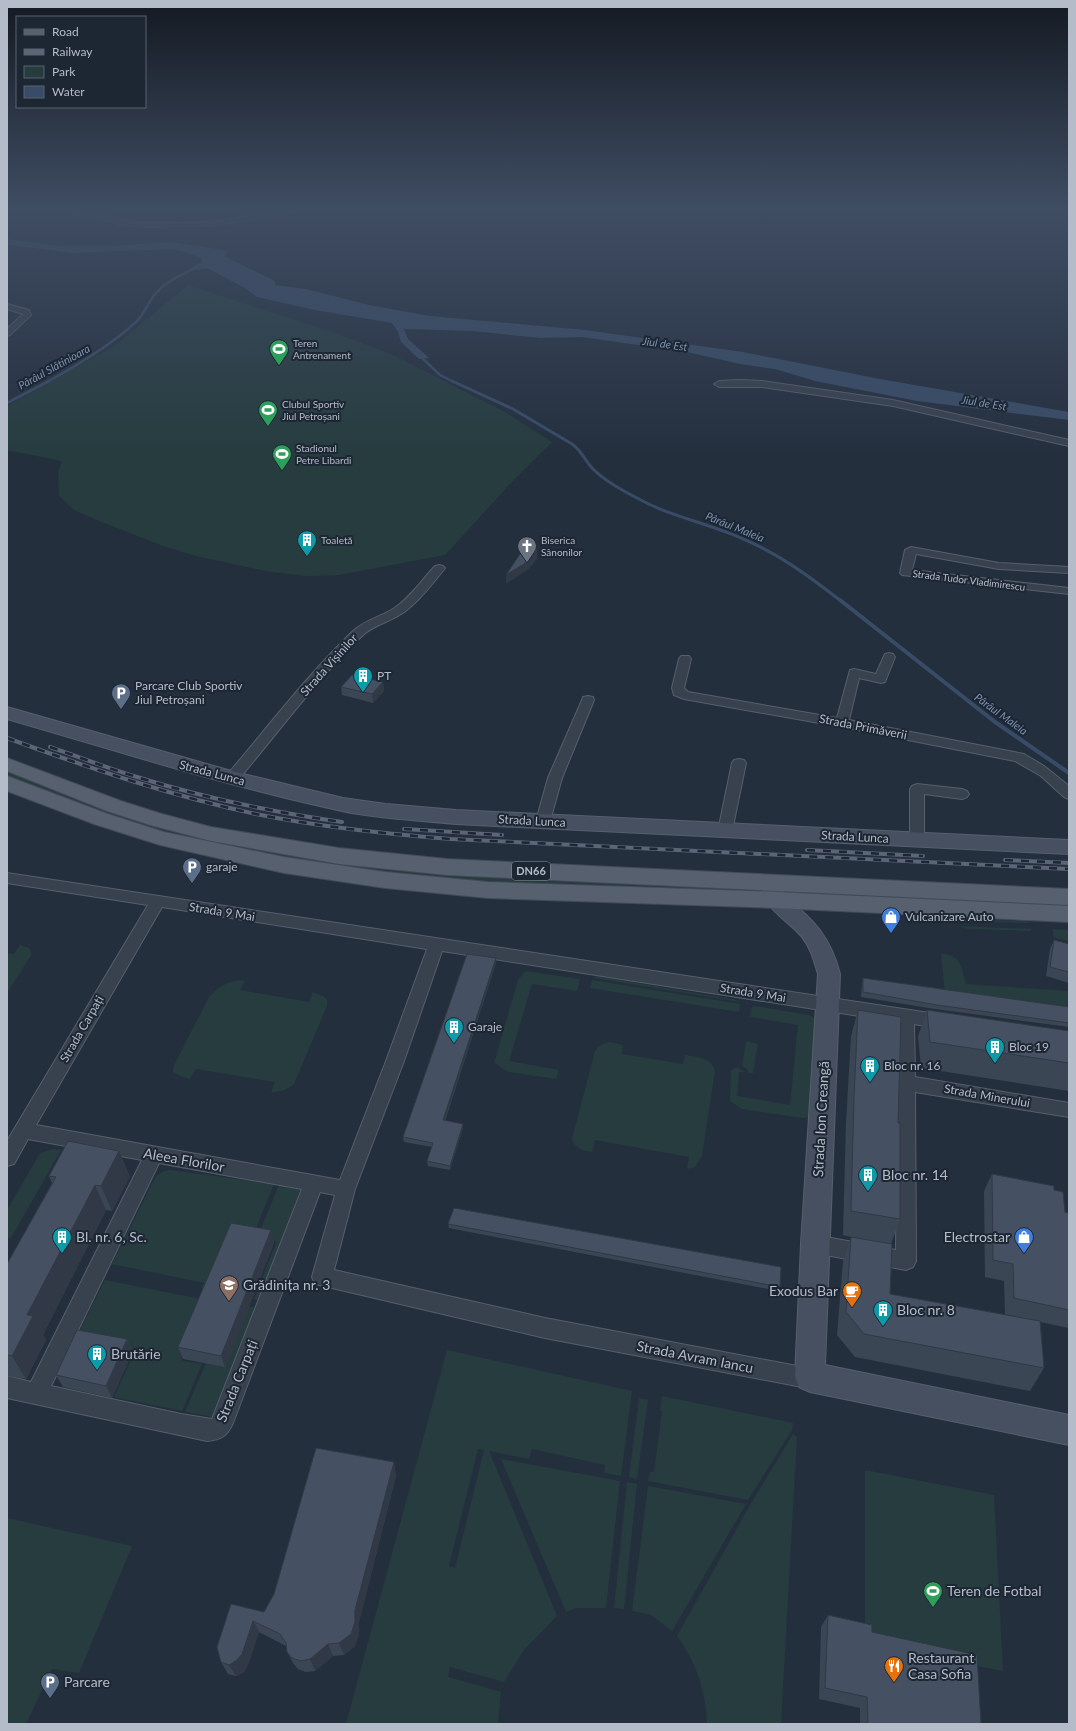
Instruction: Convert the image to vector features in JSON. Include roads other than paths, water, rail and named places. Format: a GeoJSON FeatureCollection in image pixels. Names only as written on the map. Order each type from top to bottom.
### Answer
{"type":"FeatureCollection","features":[{"type":"Feature","properties":{"kind":"main road","name":"Strada Lunca"},"geometry":{"type":"LineString","coordinates":[[7,713],[232,778],[343,805],[386,811],[543,821],[1069,847]]}},
{"type":"Feature","properties":{"kind":"main road","name":"DN66"},"geometry":{"type":"LineString","coordinates":[[7,764],[114,806],[157,820],[211,834],[332,854],[447,867],[774,891],[1034,904],[1069,914]]}},
{"type":"Feature","properties":{"kind":"main road","name":"DN66"},"geometry":{"type":"LineString","coordinates":[[7,783],[101,819],[143,833],[201,848],[331,873],[434,886],[488,890],[774,891]]}},
{"type":"Feature","properties":{"kind":"main road","name":"Strada Ion Creangă"},"geometry":{"type":"LineString","coordinates":[[774,891],[820,944],[826,959],[829,974],[815,1244],[810,1378]]}},
{"type":"Feature","properties":{"kind":"main road","name":"DN66"},"geometry":{"type":"LineString","coordinates":[[1034,904],[1069,897]]}},
{"type":"Feature","properties":{"kind":"main road","name":"Strada Avram Iancu"},"geometry":{"type":"LineString","coordinates":[[810,1378],[1069,1430]]}},
{"type":"Feature","properties":{"kind":"street"},"geometry":{"type":"LineString","coordinates":[[7,306],[26,312],[27,315],[7,333]]}},
{"type":"Feature","properties":{"kind":"street"},"geometry":{"type":"LineString","coordinates":[[719,384],[740,382],[762,384],[893,403],[1069,443]]}},
{"type":"Feature","properties":{"kind":"street","name":"Strada Tudor Vladimirescu"},"geometry":{"type":"LineString","coordinates":[[1069,570],[999,566],[911,550],[906,573],[1069,590]]}},
{"type":"Feature","properties":{"kind":"street","name":"Strada Vișinilor"},"geometry":{"type":"LineString","coordinates":[[232,778],[309,686],[357,634],[366,626],[397,612],[406,605],[439,568]]}},
{"type":"Feature","properties":{"kind":"street"},"geometry":{"type":"LineString","coordinates":[[842,722],[854,673],[881,679],[889,657]]}},
{"type":"Feature","properties":{"kind":"street","name":"Strada Primăverii"},"geometry":{"type":"LineString","coordinates":[[685,659],[678,688],[679,692],[684,695],[842,722],[1019,757],[1036,765],[1069,794]]}},
{"type":"Feature","properties":{"kind":"street"},"geometry":{"type":"LineString","coordinates":[[543,821],[555,778],[588,700]]}},
{"type":"Feature","properties":{"kind":"street"},"geometry":{"type":"LineString","coordinates":[[725,830],[739,763]]}},
{"type":"Feature","properties":{"kind":"street"},"geometry":{"type":"LineString","coordinates":[[917,840],[917,789],[962,794]]}},
{"type":"Feature","properties":{"kind":"street","name":"Strada 9 Mai"},"geometry":{"type":"LineString","coordinates":[[7,878],[956,1024]]}},
{"type":"Feature","properties":{"kind":"street","name":"Strada Carpați"},"geometry":{"type":"LineString","coordinates":[[7,1158],[16,1136],[158,901]]}},
{"type":"Feature","properties":{"kind":"street"},"geometry":{"type":"LineString","coordinates":[[346,1188],[395,1061],[437,943]]}},
{"type":"Feature","properties":{"kind":"street"},"geometry":{"type":"LineString","coordinates":[[815,1244],[906,1261],[906,1016]]}},
{"type":"Feature","properties":{"kind":"street","name":"Strada Minerului"},"geometry":{"type":"LineString","coordinates":[[906,1082],[1069,1110]]}},
{"type":"Feature","properties":{"kind":"street","name":"Aleea Florilor"},"geometry":{"type":"LineString","coordinates":[[16,1136],[154,1155],[346,1188]]}},
{"type":"Feature","properties":{"kind":"street"},"geometry":{"type":"LineString","coordinates":[[36,1394],[154,1155]]}},
{"type":"Feature","properties":{"kind":"street","name":"Strada Carpați"},"geometry":{"type":"LineString","coordinates":[[7,1387],[181,1425],[208,1430],[217,1429],[222,1423],[314,1183]]}},
{"type":"Feature","properties":{"kind":"street","name":"Strada Avram Iancu"},"geometry":{"type":"LineString","coordinates":[[346,1188],[322,1277],[544,1328],[810,1378]]}},
{"type":"Feature","properties":{"kind":"water","name":"Jiul de Est"},"geometry":{"type":"Polygon","coordinates":[[[250,292],[317,292],[369,305],[430,316],[585,330],[743,352],[880,379],[1069,412],[1069,420],[917,401],[815,381],[775,369],[740,364],[687,352],[582,337],[541,338],[472,331],[404,329],[408,339],[429,358],[419,359],[401,342],[398,332],[392,323],[315,310],[257,297],[250,292]]]}},
{"type":"Feature","properties":{"kind":"waterway","name":"Pârâul Slătinioara"},"geometry":{"type":"LineString","coordinates":[[47,382],[82,362],[126,331],[143,314],[157,292]]}},
{"type":"Feature","properties":{"kind":"waterway","name":"Pârâul Maleia"},"geometry":{"type":"LineString","coordinates":[[419,355],[440,375],[452,381]]}},
{"type":"Feature","properties":{"kind":"waterway","name":"Pârâul Slătinioara"},"geometry":{"type":"LineString","coordinates":[[7,403],[49,381]]}},
{"type":"Feature","properties":{"kind":"waterway","name":"Pârâul Maleia"},"geometry":{"type":"LineString","coordinates":[[452,381],[513,409],[572,444],[593,469],[603,478],[621,489],[664,511],[755,544],[781,558],[818,583],[841,601]]}},
{"type":"Feature","properties":{"kind":"waterway","name":"Pârâul Maleia"},"geometry":{"type":"LineString","coordinates":[[840,600],[995,722],[1069,773]]}},
{"type":"Feature","properties":{"kind":"railway"},"geometry":{"type":"LineString","coordinates":[[7,738],[99,770],[193,799],[256,814],[353,830],[451,839],[1069,869]]}},
{"type":"Feature","properties":{"kind":"railway"},"geometry":{"type":"LineString","coordinates":[[50,747],[162,785],[264,809],[342,822]]}},
{"type":"Feature","properties":{"kind":"railway"},"geometry":{"type":"LineString","coordinates":[[404,829],[502,835]]}},
{"type":"Feature","properties":{"kind":"railway"},"geometry":{"type":"LineString","coordinates":[[807,850],[923,856]]}},
{"type":"Feature","properties":{"kind":"railway"},"geometry":{"type":"LineString","coordinates":[[1005,860],[1069,863]]}},
{"type":"Feature","properties":{"kind":"place","name":"Teren Antrenament"},"geometry":{"type":"Point","coordinates":[279,366]}},
{"type":"Feature","properties":{"kind":"place","name":"Clubul Sportiv Jiul Petroșani"},"geometry":{"type":"Point","coordinates":[268,427]}},
{"type":"Feature","properties":{"kind":"place","name":"Stadionul Petre Libardi"},"geometry":{"type":"Point","coordinates":[282,471]}},
{"type":"Feature","properties":{"kind":"place","name":"Toaletă"},"geometry":{"type":"Point","coordinates":[307,557]}},
{"type":"Feature","properties":{"kind":"place","name":"Biserica Sânonilor"},"geometry":{"type":"Point","coordinates":[527,563]}},
{"type":"Feature","properties":{"kind":"place","name":"PT"},"geometry":{"type":"Point","coordinates":[363,693]}},
{"type":"Feature","properties":{"kind":"place","name":"Parcare Club Sportiv Jiul Petroșani"},"geometry":{"type":"Point","coordinates":[121,710]}},
{"type":"Feature","properties":{"kind":"place","name":"garaje"},"geometry":{"type":"Point","coordinates":[192,884]}},
{"type":"Feature","properties":{"kind":"place","name":"Vulcanizare Auto"},"geometry":{"type":"Point","coordinates":[891,934]}},
{"type":"Feature","properties":{"kind":"place","name":"Garaje"},"geometry":{"type":"Point","coordinates":[454,1044]}},
{"type":"Feature","properties":{"kind":"place","name":"Bloc 19"},"geometry":{"type":"Point","coordinates":[995,1064]}},
{"type":"Feature","properties":{"kind":"place","name":"Bloc nr. 16"},"geometry":{"type":"Point","coordinates":[870,1083]}},
{"type":"Feature","properties":{"kind":"place","name":"Bloc nr. 14"},"geometry":{"type":"Point","coordinates":[868,1192]}},
{"type":"Feature","properties":{"kind":"place","name":"Bl. nr. 6, Sc."},"geometry":{"type":"Point","coordinates":[62,1254]}},
{"type":"Feature","properties":{"kind":"place","name":"Electrostar"},"geometry":{"type":"Point","coordinates":[1024,1254]}},
{"type":"Feature","properties":{"kind":"place","name":"Grădinița nr. 3"},"geometry":{"type":"Point","coordinates":[229,1302]}},
{"type":"Feature","properties":{"kind":"place","name":"Exodus Bar"},"geometry":{"type":"Point","coordinates":[852,1308]}},
{"type":"Feature","properties":{"kind":"place","name":"Bloc nr. 8"},"geometry":{"type":"Point","coordinates":[883,1327]}},
{"type":"Feature","properties":{"kind":"place","name":"Brutărie"},"geometry":{"type":"Point","coordinates":[97,1371]}},
{"type":"Feature","properties":{"kind":"place","name":"Teren de Fotbal"},"geometry":{"type":"Point","coordinates":[933,1608]}},
{"type":"Feature","properties":{"kind":"place","name":"Restaurant Casa Sofia"},"geometry":{"type":"Point","coordinates":[894,1683]}},
{"type":"Feature","properties":{"kind":"place","name":"Parcare"},"geometry":{"type":"Point","coordinates":[50,1699]}}]}
